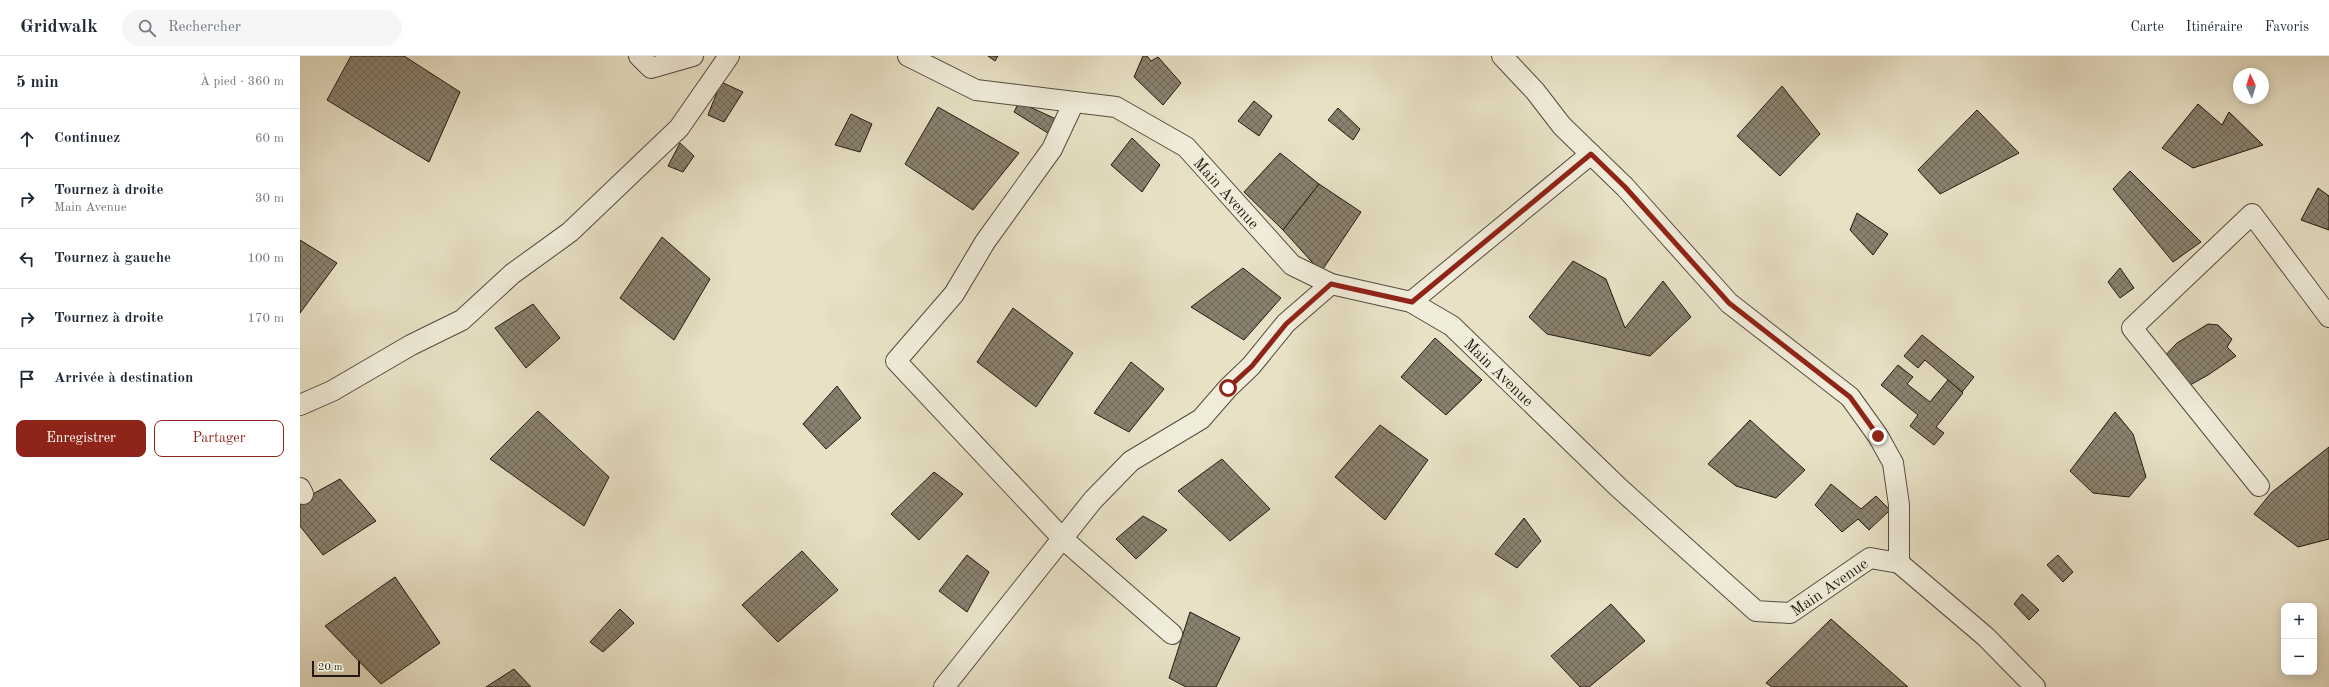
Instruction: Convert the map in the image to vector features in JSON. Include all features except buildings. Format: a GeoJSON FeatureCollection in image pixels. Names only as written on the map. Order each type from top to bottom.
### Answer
{"type":"FeatureCollection","features":[{"type":"Feature","properties":{"kind":"street"},"geometry":{"type":"LineString","coordinates":[[639,56],[651,68],[694,56]]}},
{"type":"Feature","properties":{"kind":"street"},"geometry":{"type":"LineString","coordinates":[[300,405],[332,391],[411,345],[462,320],[512,274],[570,232],[678,128],[729,56]]}},
{"type":"Feature","properties":{"kind":"street","name":"Main Avenue"},"geometry":{"type":"LineString","coordinates":[[908,56],[976,90],[1116,107],[1186,147],[1292,265],[1331,284],[1412,302],[1452,326],[1618,487],[1756,611],[1790,613],[1870,558],[1900,563]]}},
{"type":"Feature","properties":{"kind":"street"},"geometry":{"type":"LineString","coordinates":[[1502,56],[1535,91],[1562,126],[1625,187],[1729,303],[1850,397],[1878,436],[1893,463],[1899,505],[1900,563],[1986,637],[2035,687]]}},
{"type":"Feature","properties":{"kind":"street"},"geometry":{"type":"LineString","coordinates":[[1074,102],[1052,150],[986,242],[954,294],[896,361],[1063,539],[1172,634]]}},
{"type":"Feature","properties":{"kind":"street"},"geometry":{"type":"LineString","coordinates":[[1412,302],[1591,154]]}},
{"type":"Feature","properties":{"kind":"street"},"geometry":{"type":"LineString","coordinates":[[2259,486],[2132,328],[2252,214],[2329,317]]}},
{"type":"Feature","properties":{"kind":"street"},"geometry":{"type":"LineString","coordinates":[[944,687],[1093,500],[1131,462],[1201,419],[1228,388],[1252,366],[1286,324],[1331,284]]}},
{"type":"Feature","properties":{"kind":"route"},"geometry":{"type":"LineString","coordinates":[[1228,388],[1252,366],[1286,324],[1331,284],[1412,302],[1591,154],[1625,187],[1729,303],[1850,397],[1878,436]]}}]}
